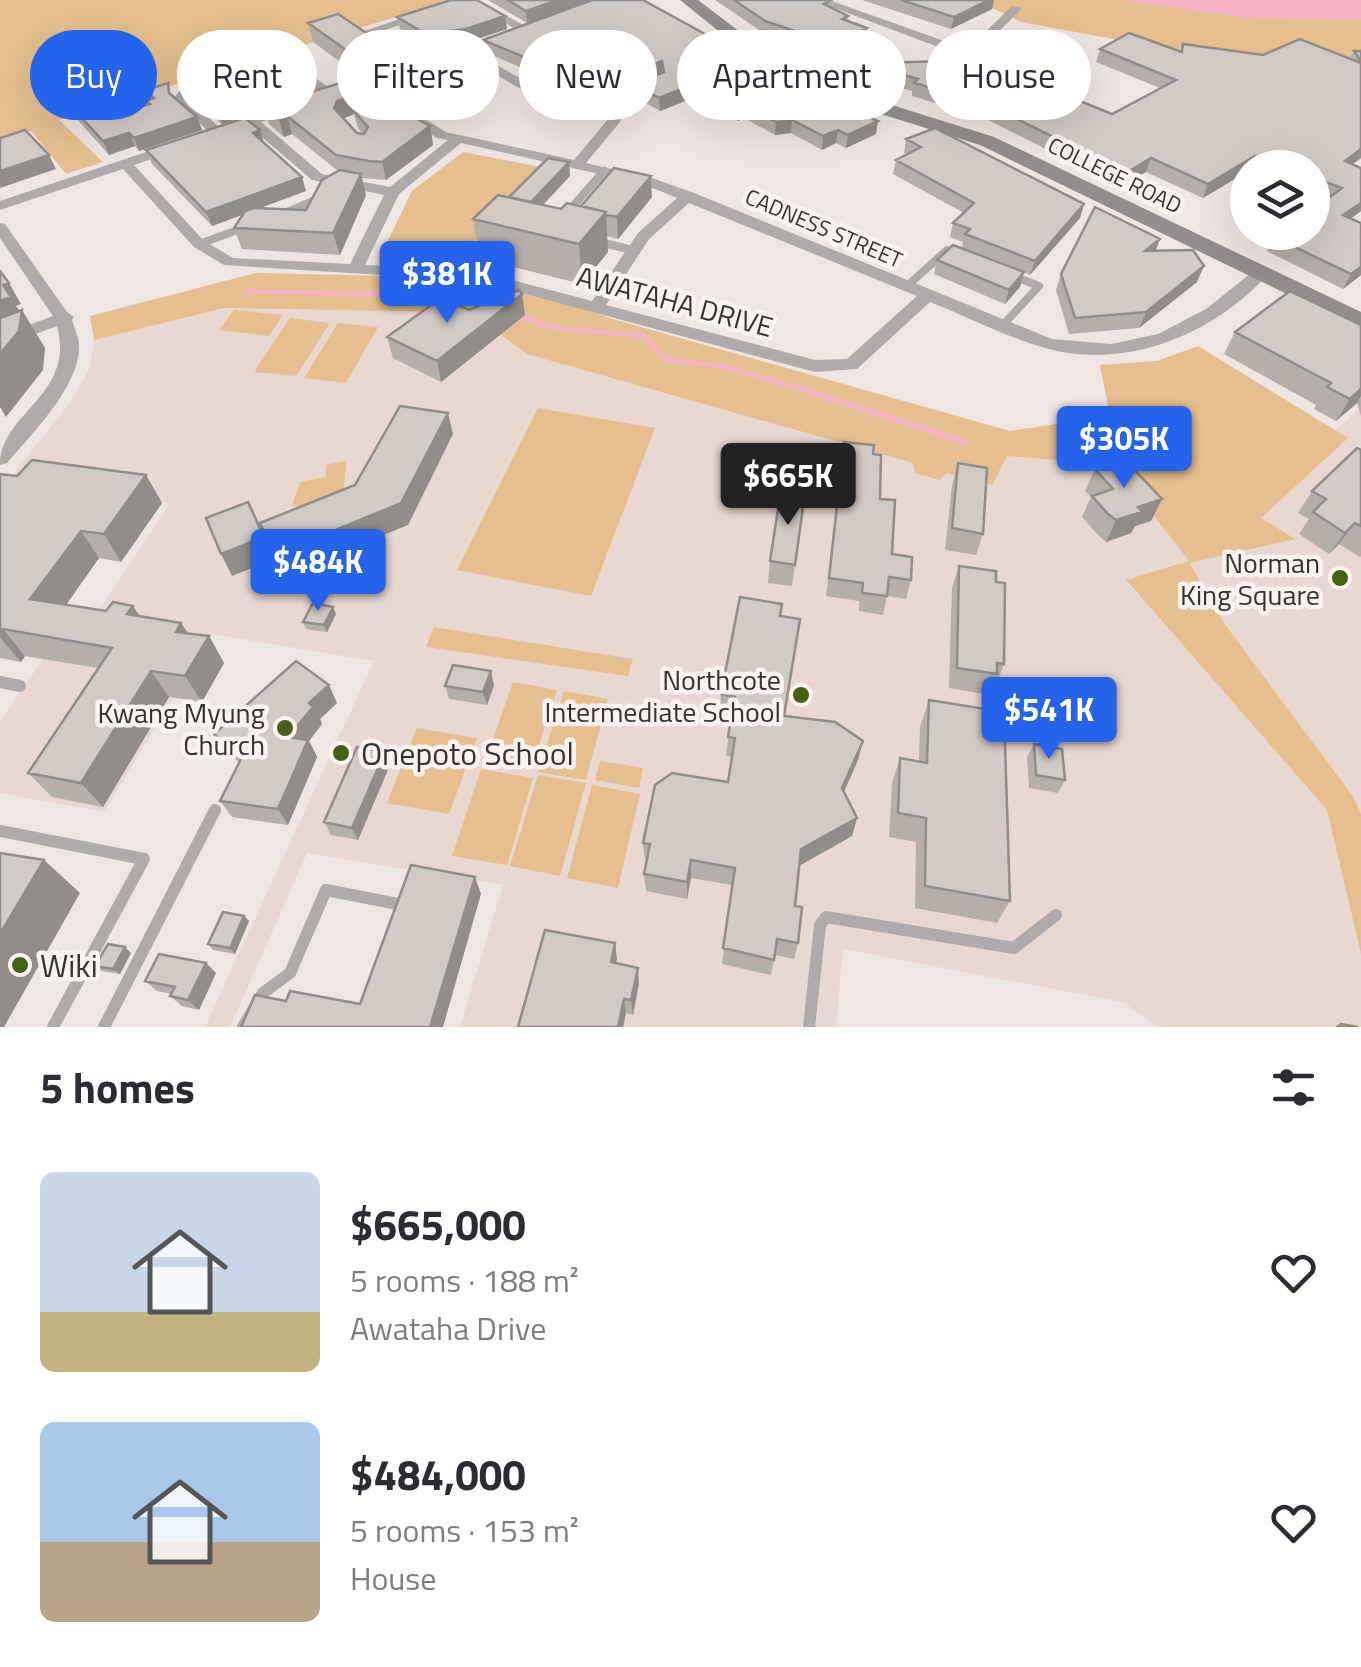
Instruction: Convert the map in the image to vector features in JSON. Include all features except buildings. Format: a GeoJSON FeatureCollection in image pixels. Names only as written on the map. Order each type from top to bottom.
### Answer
{"type":"FeatureCollection","features":[{"type":"Feature","properties":{"kind":"main road","name":"COLLEGE ROAD"},"geometry":{"type":"LineString","coordinates":[[688,0],[748,48],[805,84],[987,140],[1361,322]]}},
{"type":"Feature","properties":{"kind":"street"},"geometry":{"type":"LineString","coordinates":[[374,30],[471,0],[531,29],[499,39]]}},
{"type":"Feature","properties":{"kind":"street"},"geometry":{"type":"LineString","coordinates":[[819,0],[957,50],[978,46],[1016,8]]}},
{"type":"Feature","properties":{"kind":"street"},"geometry":{"type":"LineString","coordinates":[[317,85],[330,95]]}},
{"type":"Feature","properties":{"kind":"street"},"geometry":{"type":"LineString","coordinates":[[0,206],[337,93]]}},
{"type":"Feature","properties":{"kind":"street"},"geometry":{"type":"LineString","coordinates":[[195,120],[204,136]]}},
{"type":"Feature","properties":{"kind":"street","name":"CADNESS STREET"},"geometry":{"type":"LineString","coordinates":[[409,120],[457,140],[605,170],[689,196],[1001,327],[1077,349],[1142,347],[1182,332],[1261,274]]}},
{"type":"Feature","properties":{"kind":"street"},"geometry":{"type":"LineString","coordinates":[[578,164],[615,120]]}},
{"type":"Feature","properties":{"kind":"street"},"geometry":{"type":"LineString","coordinates":[[252,121],[309,172],[341,185],[393,192]]}},
{"type":"Feature","properties":{"kind":"street"},"geometry":{"type":"LineString","coordinates":[[355,269],[393,192],[457,140]]}},
{"type":"Feature","properties":{"kind":"street","name":"AWATAHA DRIVE"},"geometry":{"type":"LineString","coordinates":[[125,163],[200,244],[230,262],[478,276],[815,366],[851,365],[927,296]]}},
{"type":"Feature","properties":{"kind":"street"},"geometry":{"type":"LineString","coordinates":[[596,308],[633,250],[658,220],[689,196]]}},
{"type":"Feature","properties":{"kind":"street"},"geometry":{"type":"LineString","coordinates":[[0,227],[66,318],[72,340],[67,372],[2,454]]}},
{"type":"Feature","properties":{"kind":"street"},"geometry":{"type":"LineString","coordinates":[[0,342],[66,318]]}},
{"type":"Feature","properties":{"kind":"lane"},"geometry":{"type":"LineString","coordinates":[[563,217],[605,170]]}},
{"type":"Feature","properties":{"kind":"lane"},"geometry":{"type":"LineString","coordinates":[[279,215],[312,204],[341,185]]}},
{"type":"Feature","properties":{"kind":"lane"},"geometry":{"type":"LineString","coordinates":[[200,244],[263,221]]}},
{"type":"Feature","properties":{"kind":"lane"},"geometry":{"type":"LineString","coordinates":[[584,238],[633,250]]}},
{"type":"Feature","properties":{"kind":"lane"},"geometry":{"type":"LineString","coordinates":[[906,287],[947,250],[966,258]]}},
{"type":"Feature","properties":{"kind":"lane"},"geometry":{"type":"LineString","coordinates":[[1001,327],[1039,286],[1002,272]]}},
{"type":"Feature","properties":{"kind":"lane"},"geometry":{"type":"LineString","coordinates":[[0,682],[20,686]]}},
{"type":"Feature","properties":{"kind":"lane"},"geometry":{"type":"LineString","coordinates":[[104,1027],[215,810]]}},
{"type":"Feature","properties":{"kind":"lane"},"geometry":{"type":"LineString","coordinates":[[0,831],[144,859],[53,1027]]}},
{"type":"Feature","properties":{"kind":"lane"},"geometry":{"type":"LineString","coordinates":[[243,1027],[269,987],[290,974],[326,890],[403,905]]}},
{"type":"Feature","properties":{"kind":"lane"},"geometry":{"type":"LineString","coordinates":[[809,1027],[820,924],[826,917],[1014,948],[1056,915]]}},
{"type":"Feature","properties":{"kind":"shaded area"},"geometry":{"type":"Polygon","coordinates":[[[0,0],[451,0],[353,30],[337,30],[337,35],[317,41],[317,30],[177,30],[177,84],[157,90],[157,30],[30,30],[30,120],[59,120],[103,162],[66,174],[31,131],[0,139],[0,0]]]}},
{"type":"Feature","properties":{"kind":"shaded area"},"geometry":{"type":"Polygon","coordinates":[[[976,0],[1361,0],[1361,60],[1261,66],[1091,35],[1091,30],[1021,22],[976,0]]]}},
{"type":"Feature","properties":{"kind":"shaded area"},"geometry":{"type":"Polygon","coordinates":[[[1119,0],[1361,0],[1361,20],[1252,18],[1119,0]]]}},
{"type":"Feature","properties":{"kind":"shaded area"},"geometry":{"type":"Polygon","coordinates":[[[463,152],[546,168],[455,261],[379,259],[412,191],[463,152]]]}},
{"type":"Feature","properties":{"kind":"shaded area"},"geometry":{"type":"Polygon","coordinates":[[[256,273],[481,278],[526,285],[609,318],[1010,431],[1110,416],[1100,365],[1157,361],[1198,346],[1348,438],[1261,518],[1295,539],[1190,563],[1226,626],[1353,796],[1361,814],[1361,954],[1327,810],[1126,580],[1189,561],[1120,472],[1069,461],[1007,456],[992,485],[947,473],[939,480],[915,473],[913,463],[527,354],[485,323],[444,312],[224,308],[94,340],[90,316],[256,273]]]}},
{"type":"Feature","properties":{"kind":"shaded area","name":"Northcote Intermediate School"},"geometry":{"type":"Polygon","coordinates":[[[224,308],[444,312],[947,473],[1006,456],[1069,461],[1120,472],[1190,562],[1126,581],[1327,810],[1361,954],[1361,1027],[1157,1027],[1123,1002],[843,949],[836,1027],[460,1027],[503,885],[307,853],[230,1027],[205,1027],[374,661],[212,634],[104,812],[0,793],[0,721],[76,612],[96,615],[169,505],[150,495],[11,476],[71,402],[90,367],[94,340],[224,308]]]}},
{"type":"Feature","properties":{"kind":"shaded area"},"geometry":{"type":"Polygon","coordinates":[[[234,310],[283,315],[269,336],[219,330],[234,310]]]}},
{"type":"Feature","properties":{"kind":"shaded area"},"geometry":{"type":"Polygon","coordinates":[[[290,318],[330,323],[296,376],[254,372],[290,318]]]}},
{"type":"Feature","properties":{"kind":"shaded area"},"geometry":{"type":"Polygon","coordinates":[[[338,323],[378,327],[346,383],[304,378],[338,323]]]}},
{"type":"Feature","properties":{"kind":"shaded area"},"geometry":{"type":"Polygon","coordinates":[[[1361,407],[1361,814],[1353,795],[1226,626],[1190,562],[1293,539],[1260,518],[1347,437],[1335,431],[1361,407]]]}},
{"type":"Feature","properties":{"kind":"shaded area"},"geometry":{"type":"Polygon","coordinates":[[[538,408],[655,428],[591,596],[457,570],[538,408]]]}},
{"type":"Feature","properties":{"kind":"shaded area"},"geometry":{"type":"Polygon","coordinates":[[[346,461],[344,491],[312,506],[292,506],[300,482],[326,477],[326,465],[346,461]]]}},
{"type":"Feature","properties":{"kind":"shaded area"},"geometry":{"type":"Polygon","coordinates":[[[434,627],[633,659],[628,676],[426,647],[434,627]]]}},
{"type":"Feature","properties":{"kind":"shaded area"},"geometry":{"type":"Polygon","coordinates":[[[513,682],[557,690],[531,770],[485,762],[513,682]]]}},
{"type":"Feature","properties":{"kind":"shaded area"},"geometry":{"type":"Polygon","coordinates":[[[564,691],[608,699],[586,780],[538,772],[564,691]]]}},
{"type":"Feature","properties":{"kind":"shaded area"},"geometry":{"type":"Polygon","coordinates":[[[417,728],[477,738],[449,814],[387,803],[417,728]]]}},
{"type":"Feature","properties":{"kind":"shaded area"},"geometry":{"type":"Polygon","coordinates":[[[600,761],[643,768],[639,788],[595,780],[600,761]]]}},
{"type":"Feature","properties":{"kind":"shaded area"},"geometry":{"type":"Polygon","coordinates":[[[481,769],[533,778],[507,865],[452,856],[481,769]]]}},
{"type":"Feature","properties":{"kind":"shaded area"},"geometry":{"type":"Polygon","coordinates":[[[538,775],[586,783],[560,876],[510,866],[538,775]]]}},
{"type":"Feature","properties":{"kind":"shaded area"},"geometry":{"type":"Polygon","coordinates":[[[592,785],[640,794],[618,888],[567,878],[592,785]]]}},
{"type":"Feature","properties":{"kind":"waterway"},"geometry":{"type":"LineString","coordinates":[[246,291],[457,296],[497,306]]}},
{"type":"Feature","properties":{"kind":"waterway"},"geometry":{"type":"LineString","coordinates":[[518,314],[548,327],[644,336],[666,360],[721,366],[816,393]]}},
{"type":"Feature","properties":{"kind":"waterway"},"geometry":{"type":"LineString","coordinates":[[807,391],[965,442]]}},
{"type":"Feature","properties":{"kind":"place","name":"Norman King Square"},"geometry":{"type":"Point","coordinates":[1340,578]}},
{"type":"Feature","properties":{"kind":"place","name":"Northcote Intermediate School"},"geometry":{"type":"Point","coordinates":[801,695]}},
{"type":"Feature","properties":{"kind":"place","name":"Kwang Myung Church"},"geometry":{"type":"Point","coordinates":[285,728]}},
{"type":"Feature","properties":{"kind":"place","name":"Onepoto School"},"geometry":{"type":"Point","coordinates":[341,753]}},
{"type":"Feature","properties":{"kind":"place","name":"Wiki"},"geometry":{"type":"Point","coordinates":[20,965]}}]}
